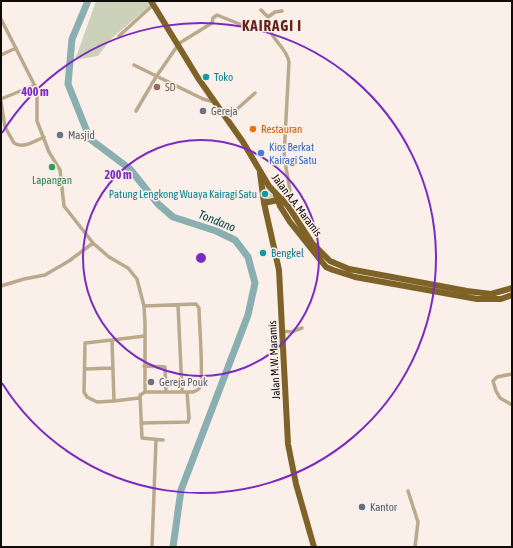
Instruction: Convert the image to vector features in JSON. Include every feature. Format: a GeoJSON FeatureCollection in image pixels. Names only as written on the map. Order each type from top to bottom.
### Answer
{"type":"FeatureCollection","features":[{"type":"Feature","properties":{"kind":"highway","name":"Jalan A.A. Maramis"},"geometry":{"type":"LineString","coordinates":[[152,3],[198,78],[227,118],[279,200],[290,222],[326,267],[348,275],[380,279]]}},
{"type":"Feature","properties":{"kind":"highway","name":"Jalan M.W. Maramis"},"geometry":{"type":"LineString","coordinates":[[260,171],[264,203],[279,270],[283,364],[291,462],[314,547]]}},
{"type":"Feature","properties":{"kind":"highway"},"geometry":{"type":"LineString","coordinates":[[264,203],[279,200]]}},
{"type":"Feature","properties":{"kind":"highway"},"geometry":{"type":"LineString","coordinates":[[380,279],[483,293],[501,292],[512,288]]}},
{"type":"Feature","properties":{"kind":"highway"},"geometry":{"type":"LineString","coordinates":[[380,279],[478,299],[501,299],[512,295]]}},
{"type":"Feature","properties":{"kind":"street"},"geometry":{"type":"LineString","coordinates":[[119,36],[152,3]]}},
{"type":"Feature","properties":{"kind":"street"},"geometry":{"type":"LineString","coordinates":[[261,10],[268,16],[268,22],[275,39],[288,55],[289,62],[284,157],[290,190],[279,200]]}},
{"type":"Feature","properties":{"kind":"street"},"geometry":{"type":"LineString","coordinates":[[268,16],[275,12],[282,11]]}},
{"type":"Feature","properties":{"kind":"street"},"geometry":{"type":"LineString","coordinates":[[136,111],[156,77],[178,45],[212,23],[213,18],[217,15],[247,27],[255,28],[268,22]]}},
{"type":"Feature","properties":{"kind":"street"},"geometry":{"type":"LineString","coordinates":[[1,19],[35,85],[38,100],[37,121],[49,152],[62,174],[64,206],[93,243],[133,273],[137,279],[144,306],[145,392]]}},
{"type":"Feature","properties":{"kind":"street"},"geometry":{"type":"LineString","coordinates":[[1,55],[16,48]]}},
{"type":"Feature","properties":{"kind":"street"},"geometry":{"type":"LineString","coordinates":[[134,65],[203,100],[215,102]]}},
{"type":"Feature","properties":{"kind":"street"},"geometry":{"type":"LineString","coordinates":[[35,85],[1,101],[5,127],[14,144],[19,146],[44,137]]}},
{"type":"Feature","properties":{"kind":"street"},"geometry":{"type":"LineString","coordinates":[[227,118],[255,93]]}},
{"type":"Feature","properties":{"kind":"street"},"geometry":{"type":"LineString","coordinates":[[1,286],[24,279],[45,276],[70,261],[93,243]]}},
{"type":"Feature","properties":{"kind":"street"},"geometry":{"type":"LineString","coordinates":[[144,306],[196,304],[199,308],[201,385],[197,391],[145,392],[141,393],[139,398],[142,438],[163,440]]}},
{"type":"Feature","properties":{"kind":"street"},"geometry":{"type":"LineString","coordinates":[[178,305],[182,391]]}},
{"type":"Feature","properties":{"kind":"street"},"geometry":{"type":"LineString","coordinates":[[282,331],[291,332],[302,328]]}},
{"type":"Feature","properties":{"kind":"street"},"geometry":{"type":"LineString","coordinates":[[139,398],[97,402],[86,397],[84,392],[85,343],[145,336]]}},
{"type":"Feature","properties":{"kind":"street"},"geometry":{"type":"LineString","coordinates":[[112,340],[114,401]]}},
{"type":"Feature","properties":{"kind":"street"},"geometry":{"type":"LineString","coordinates":[[144,366],[165,366],[166,392]]}},
{"type":"Feature","properties":{"kind":"street"},"geometry":{"type":"LineString","coordinates":[[85,369],[112,368]]}},
{"type":"Feature","properties":{"kind":"street"},"geometry":{"type":"LineString","coordinates":[[512,374],[497,377],[493,381],[500,398],[512,405]]}},
{"type":"Feature","properties":{"kind":"street"},"geometry":{"type":"LineString","coordinates":[[141,422],[188,422],[187,392]]}},
{"type":"Feature","properties":{"kind":"street"},"geometry":{"type":"LineString","coordinates":[[152,547],[156,440]]}},
{"type":"Feature","properties":{"kind":"street"},"geometry":{"type":"LineString","coordinates":[[408,491],[418,522],[415,547]]}},
{"type":"Feature","properties":{"kind":"green space"},"geometry":{"type":"Polygon","coordinates":[[[96,1],[150,1],[152,4],[112,38],[98,56],[75,60],[96,1]]]}},
{"type":"Feature","properties":{"kind":"green space"},"geometry":{"type":"Polygon","coordinates":[[[263,182],[276,199],[264,203],[263,182]]]}},
{"type":"Feature","properties":{"kind":"waterway","name":"Tondano"},"geometry":{"type":"LineString","coordinates":[[88,1],[72,39],[68,84],[90,139],[130,169],[158,204],[173,217],[216,231],[235,240],[248,257],[255,283],[248,315],[181,490],[173,547]]}},
{"type":"Feature","properties":{"kind":"place","name":"Toko"},"geometry":{"type":"Point","coordinates":[206,77]}},
{"type":"Feature","properties":{"kind":"place","name":"SD"},"geometry":{"type":"Point","coordinates":[157,87]}},
{"type":"Feature","properties":{"kind":"place","name":"Gereja"},"geometry":{"type":"Point","coordinates":[203,111]}},
{"type":"Feature","properties":{"kind":"place","name":"Restauran"},"geometry":{"type":"Point","coordinates":[253,129]}},
{"type":"Feature","properties":{"kind":"place","name":"Masjid"},"geometry":{"type":"Point","coordinates":[60,135]}},
{"type":"Feature","properties":{"kind":"place","name":"Kios Berkat Kairagi Satu"},"geometry":{"type":"Point","coordinates":[261,153]}},
{"type":"Feature","properties":{"kind":"place","name":"Lapangan"},"geometry":{"type":"Point","coordinates":[52,167]}},
{"type":"Feature","properties":{"kind":"place","name":"Patung Lengkong Wuaya Kairagi Satu"},"geometry":{"type":"Point","coordinates":[265,194]}},
{"type":"Feature","properties":{"kind":"place","name":"Bengkel"},"geometry":{"type":"Point","coordinates":[263,253]}},
{"type":"Feature","properties":{"kind":"place","name":"Gereja Pouk"},"geometry":{"type":"Point","coordinates":[151,382]}},
{"type":"Feature","properties":{"kind":"place","name":"Kantor"},"geometry":{"type":"Point","coordinates":[362,507]}},
{"type":"Feature","properties":{"kind":"district","name":"KAIRAGI I"},"geometry":{"type":"Point","coordinates":[272,26]}}]}
